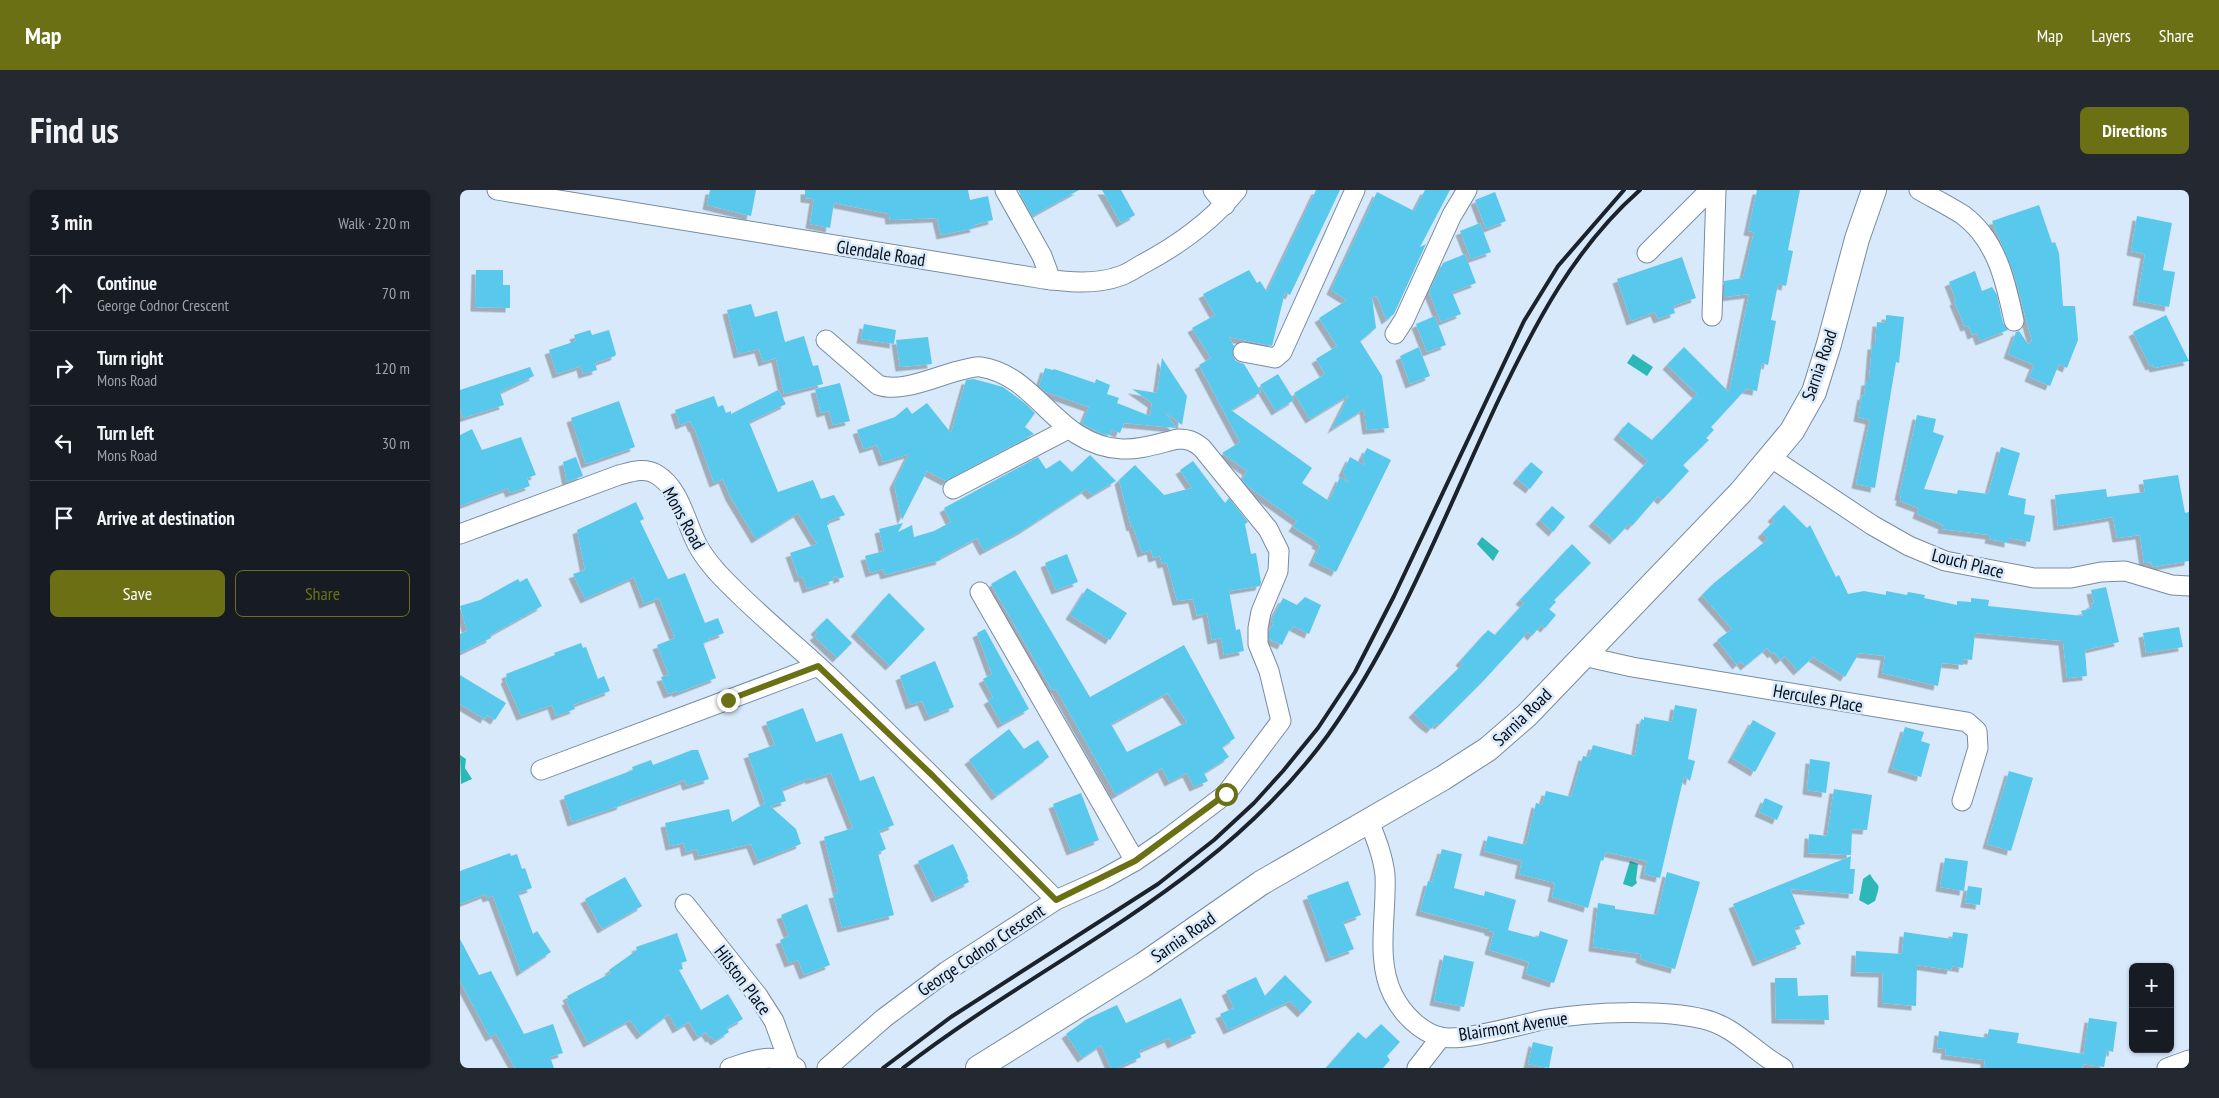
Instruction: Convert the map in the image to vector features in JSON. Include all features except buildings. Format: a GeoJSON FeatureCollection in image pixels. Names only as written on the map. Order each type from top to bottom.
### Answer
{"type":"FeatureCollection","features":[{"type":"Feature","properties":{"kind":"main road","name":"Sarnia Road"},"geometry":{"type":"LineString","coordinates":[[978,1068],[1143,965],[1261,883],[1443,778],[1488,749],[1528,715],[1741,492],[1792,431],[1814,392],[1857,239],[1874,190]]}},
{"type":"Feature","properties":{"kind":"street","name":"Glendale Road"},"geometry":{"type":"LineString","coordinates":[[497,190],[1051,280],[1087,282],[1120,276],[1160,255],[1197,230],[1225,205],[1237,190]]}},
{"type":"Feature","properties":{"kind":"street"},"geometry":{"type":"LineString","coordinates":[[1005,190],[1042,256],[1051,280]]}},
{"type":"Feature","properties":{"kind":"street"},"geometry":{"type":"LineString","coordinates":[[1214,190],[1225,205]]}},
{"type":"Feature","properties":{"kind":"street"},"geometry":{"type":"LineString","coordinates":[[1243,352],[1275,358],[1282,352],[1355,190]]}},
{"type":"Feature","properties":{"kind":"street"},"geometry":{"type":"LineString","coordinates":[[1395,334],[1404,320],[1466,190]]}},
{"type":"Feature","properties":{"kind":"street"},"geometry":{"type":"LineString","coordinates":[[1646,253],[1710,190]]}},
{"type":"Feature","properties":{"kind":"street"},"geometry":{"type":"LineString","coordinates":[[1712,316],[1716,190]]}},
{"type":"Feature","properties":{"kind":"street"},"geometry":{"type":"LineString","coordinates":[[1919,190],[1963,215],[1979,230],[1994,254],[2005,280],[2014,321]]}},
{"type":"Feature","properties":{"kind":"street"},"geometry":{"type":"LineString","coordinates":[[826,340],[878,385],[891,389],[955,371],[979,367],[1000,372],[1020,384],[1068,429],[953,489]]}},
{"type":"Feature","properties":{"kind":"street","name":"George Codnor Crescent"},"geometry":{"type":"LineString","coordinates":[[827,1068],[884,1018],[947,971],[1056,900],[1135,861],[1226,794],[1281,721],[1269,672],[1258,644],[1261,612],[1278,571],[1279,551],[1268,530],[1202,448],[1195,442],[1178,439],[1137,448],[1112,448],[1087,440],[1068,429]]}},
{"type":"Feature","properties":{"kind":"street","name":"Louch Place"},"geometry":{"type":"LineString","coordinates":[[1770,457],[1872,525],[1909,546],[1945,561],[2034,578],[2071,578],[2101,572],[2125,571],[2172,585],[2189,586]]}},
{"type":"Feature","properties":{"kind":"street","name":"Mons Road"},"geometry":{"type":"LineString","coordinates":[[460,534],[619,475],[639,470],[655,473],[668,485],[676,496],[698,546],[713,567],[732,588],[818,666],[933,776],[1056,900]]}},
{"type":"Feature","properties":{"kind":"street"},"geometry":{"type":"LineString","coordinates":[[980,592],[1135,861]]}},
{"type":"Feature","properties":{"kind":"street","name":"Hercules Place"},"geometry":{"type":"LineString","coordinates":[[1583,656],[1632,667],[1967,722],[1977,731],[1978,748],[1962,801]]}},
{"type":"Feature","properties":{"kind":"street"},"geometry":{"type":"LineString","coordinates":[[541,770],[818,666]]}},
{"type":"Feature","properties":{"kind":"street","name":"Blairmont Avenue"},"geometry":{"type":"LineString","coordinates":[[1369,821],[1380,849],[1385,875],[1386,975],[1393,996],[1408,1017],[1426,1031],[1441,1037],[1463,1036],[1550,1019],[1601,1014],[1672,1015],[1702,1019],[1719,1024],[1736,1034],[1765,1058],[1783,1068]]}},
{"type":"Feature","properties":{"kind":"street","name":"Hilston Place"},"geometry":{"type":"LineString","coordinates":[[685,904],[758,996],[774,1021],[793,1065]]}},
{"type":"Feature","properties":{"kind":"street"},"geometry":{"type":"LineString","coordinates":[[1417,1068],[1441,1037]]}},
{"type":"Feature","properties":{"kind":"street"},"geometry":{"type":"LineString","coordinates":[[730,1068],[760,1058],[793,1065]]}},
{"type":"Feature","properties":{"kind":"street"},"geometry":{"type":"LineString","coordinates":[[2167,1068],[2189,1060]]}},
{"type":"Feature","properties":{"kind":"shaded area"},"geometry":{"type":"Polygon","coordinates":[[[1633,354],[1653,367],[1647,376],[1627,363],[1633,354]]]}},
{"type":"Feature","properties":{"kind":"shaded area"},"geometry":{"type":"Polygon","coordinates":[[[1482,537],[1499,551],[1493,561],[1477,544],[1482,537]]]}},
{"type":"Feature","properties":{"kind":"shaded area"},"geometry":{"type":"Polygon","coordinates":[[[460,755],[466,759],[465,768],[472,779],[461,784],[460,755]]]}},
{"type":"Feature","properties":{"kind":"shaded area"},"geometry":{"type":"Polygon","coordinates":[[[1630,861],[1638,864],[1637,883],[1632,887],[1623,884],[1630,861]]]}},
{"type":"Feature","properties":{"kind":"shaded area"},"geometry":{"type":"Polygon","coordinates":[[[1870,874],[1879,887],[1875,901],[1868,905],[1859,900],[1863,879],[1870,874]]]}},
{"type":"Feature","properties":{"kind":"railway"},"geometry":{"type":"LineString","coordinates":[[883,1068],[951,1017],[1158,884],[1214,840],[1254,803],[1283,771],[1318,728],[1355,672],[1394,596],[1524,321],[1558,266],[1624,190]]}},
{"type":"Feature","properties":{"kind":"railway"},"geometry":{"type":"LineString","coordinates":[[903,1068],[958,1028],[1183,879],[1235,836],[1284,789],[1328,735],[1378,656],[1421,571],[1499,399],[1559,287],[1596,236],[1640,190]]}},
{"type":"Feature","properties":{"kind":"route"},"geometry":{"type":"LineString","coordinates":[[728,700],[818,666],[933,776],[1056,900],[1135,861],[1226,794]]}}]}
